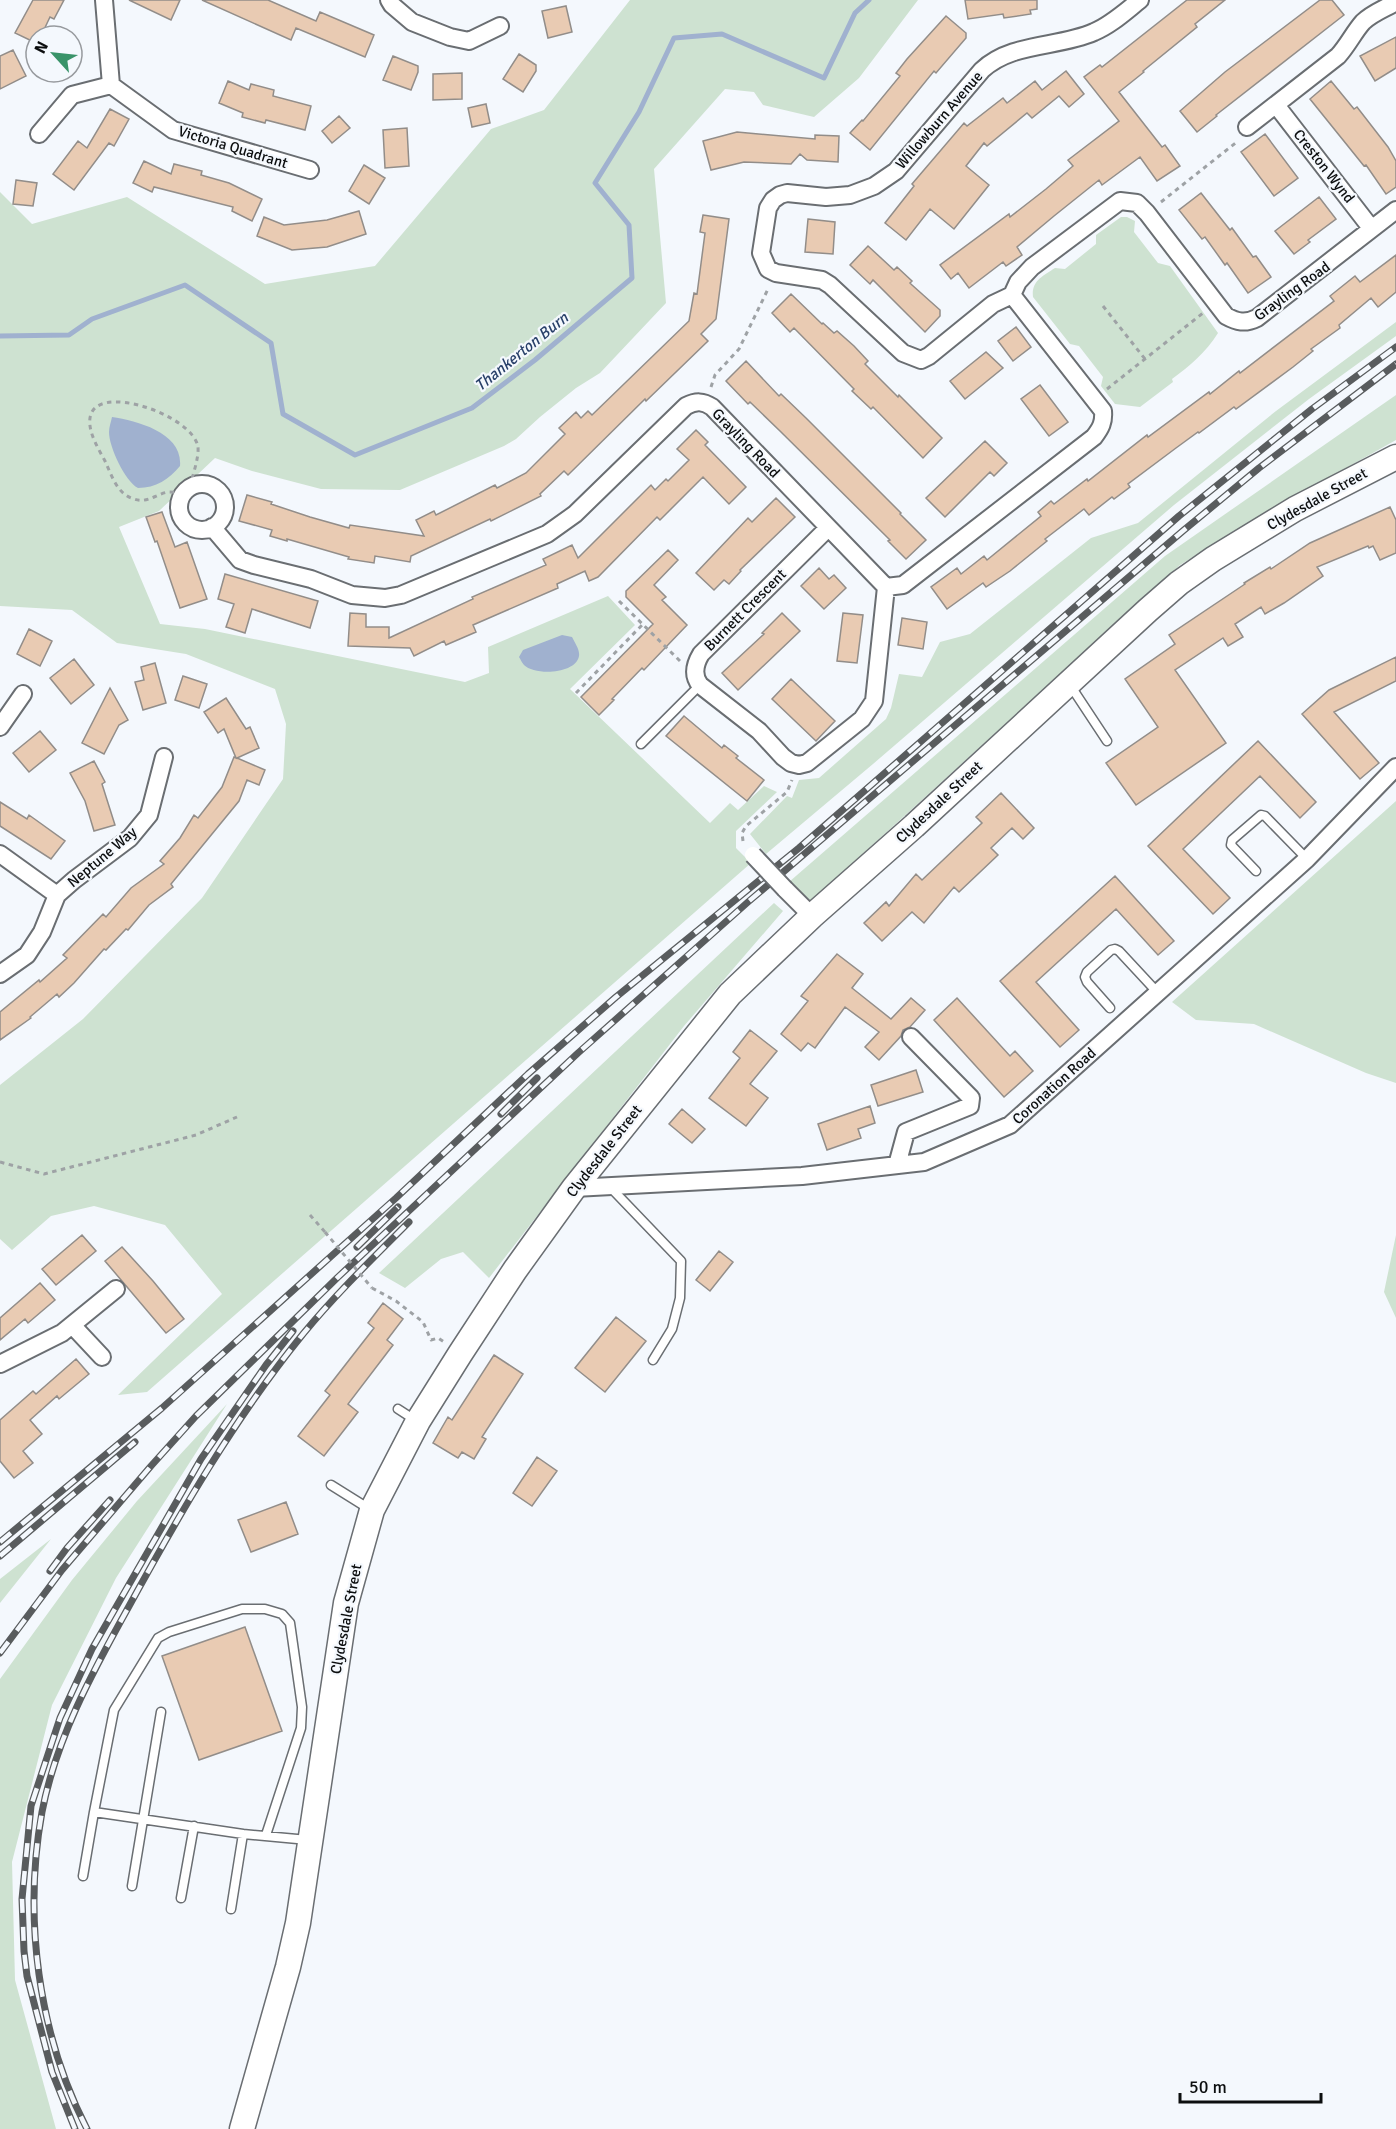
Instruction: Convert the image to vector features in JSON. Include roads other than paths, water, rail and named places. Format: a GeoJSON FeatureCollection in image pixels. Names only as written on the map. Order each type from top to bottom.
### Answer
{"type":"FeatureCollection","features":[{"type":"Feature","properties":{"kind":"main road","name":"Clydesdale Street"},"geometry":{"type":"LineString","coordinates":[[242,2129],[288,1967],[298,1923],[345,1603],[372,1510],[408,1415],[460,1354],[515,1270],[574,1188],[730,994],[812,916],[914,826],[1068,682],[1179,583],[1213,559],[1295,509],[1396,457]]}},
{"type":"Feature","properties":{"kind":"street"},"geometry":{"type":"LineString","coordinates":[[39,134],[72,95],[111,86],[104,0]]}},
{"type":"Feature","properties":{"kind":"street"},"geometry":{"type":"LineString","coordinates":[[389,0],[412,22],[450,37],[469,41],[500,26]]}},
{"type":"Feature","properties":{"kind":"street","name":"Willowburn Avenue"},"geometry":{"type":"LineString","coordinates":[[776,273],[768,269],[761,253],[768,208],[773,200],[787,193],[850,195],[874,186],[896,171],[992,60],[1095,32],[1140,0]]}},
{"type":"Feature","properties":{"kind":"street"},"geometry":{"type":"LineString","coordinates":[[1247,127],[1338,56],[1349,45],[1362,23],[1396,2]]}},
{"type":"Feature","properties":{"kind":"street","name":"Victoria Quadrant"},"geometry":{"type":"LineString","coordinates":[[111,86],[173,130],[310,170]]}},
{"type":"Feature","properties":{"kind":"street","name":"Creston Wynd"},"geometry":{"type":"LineString","coordinates":[[1276,105],[1371,228]]}},
{"type":"Feature","properties":{"kind":"street","name":"Grayling Road"},"geometry":{"type":"LineString","coordinates":[[776,273],[813,278],[830,285],[903,354],[921,360],[993,304],[1012,295],[1018,282],[1032,267],[1120,201],[1137,203],[1147,213],[1226,316],[1235,321],[1249,322],[1341,255],[1371,228],[1396,210]]}},
{"type":"Feature","properties":{"kind":"street"},"geometry":{"type":"LineString","coordinates":[[700,685],[759,731],[791,763],[807,764],[862,719],[874,701],[886,587],[903,585],[1095,437],[1104,420],[1103,411],[1012,295]]}},
{"type":"Feature","properties":{"kind":"street","name":"Grayling Road"},"geometry":{"type":"LineString","coordinates":[[212,527],[240,560],[311,579],[352,595],[385,598],[401,595],[547,534],[575,514],[686,406],[696,401],[707,403],[886,587]]}},
{"type":"Feature","properties":{"kind":"street"},"geometry":{"type":"LineString","coordinates":[[203,484],[210,486],[222,496],[224,510],[218,523],[212,527],[197,529],[185,522],[179,508],[187,491],[203,484]]}},
{"type":"Feature","properties":{"kind":"street","name":"Burnett Crescent"},"geometry":{"type":"LineString","coordinates":[[700,685],[697,681],[696,665],[701,654],[828,528]]}},
{"type":"Feature","properties":{"kind":"street"},"geometry":{"type":"LineString","coordinates":[[0,727],[23,694]]}},
{"type":"Feature","properties":{"kind":"street","name":"Neptune Way"},"geometry":{"type":"LineString","coordinates":[[0,974],[27,955],[42,932],[57,896],[130,837],[149,815],[164,757]]}},
{"type":"Feature","properties":{"kind":"street","name":"Coronation Road"},"geometry":{"type":"LineString","coordinates":[[574,1188],[611,1188],[802,1176],[924,1162],[1010,1125],[1307,858],[1396,767]]}},
{"type":"Feature","properties":{"kind":"street"},"geometry":{"type":"LineString","coordinates":[[0,854],[57,896]]}},
{"type":"Feature","properties":{"kind":"street"},"geometry":{"type":"LineString","coordinates":[[753,855],[812,916]]}},
{"type":"Feature","properties":{"kind":"street"},"geometry":{"type":"LineString","coordinates":[[897,1165],[906,1132],[970,1106],[971,1098],[911,1037]]}},
{"type":"Feature","properties":{"kind":"street"},"geometry":{"type":"LineString","coordinates":[[0,1364],[62,1333],[116,1289]]}},
{"type":"Feature","properties":{"kind":"street"},"geometry":{"type":"LineString","coordinates":[[72,1325],[102,1357]]}},
{"type":"Feature","properties":{"kind":"lane"},"geometry":{"type":"LineString","coordinates":[[1068,682],[1107,741]]}},
{"type":"Feature","properties":{"kind":"lane"},"geometry":{"type":"LineString","coordinates":[[642,744],[700,685]]}},
{"type":"Feature","properties":{"kind":"lane"},"geometry":{"type":"LineString","coordinates":[[1256,871],[1231,845],[1232,840],[1261,815],[1265,816],[1307,858]]}},
{"type":"Feature","properties":{"kind":"lane"},"geometry":{"type":"LineString","coordinates":[[1110,1008],[1085,977],[1087,972],[1111,950],[1119,951],[1158,993]]}},
{"type":"Feature","properties":{"kind":"lane"},"geometry":{"type":"LineString","coordinates":[[611,1188],[681,1261],[681,1298],[672,1329],[653,1360]]}},
{"type":"Feature","properties":{"kind":"lane"},"geometry":{"type":"LineString","coordinates":[[331,1485],[372,1510]]}},
{"type":"Feature","properties":{"kind":"lane"},"geometry":{"type":"LineString","coordinates":[[83,1876],[114,1710],[158,1638],[242,1609],[265,1610],[282,1614],[290,1623],[302,1707],[301,1728],[266,1835]]}},
{"type":"Feature","properties":{"kind":"lane"},"geometry":{"type":"LineString","coordinates":[[132,1886],[161,1712]]}},
{"type":"Feature","properties":{"kind":"lane"},"geometry":{"type":"LineString","coordinates":[[94,1812],[243,1834],[311,1841]]}},
{"type":"Feature","properties":{"kind":"lane"},"geometry":{"type":"LineString","coordinates":[[182,1898],[194,1826]]}},
{"type":"Feature","properties":{"kind":"lane"},"geometry":{"type":"LineString","coordinates":[[231,1909],[243,1834]]}},
{"type":"Feature","properties":{"kind":"water"},"geometry":{"type":"Polygon","coordinates":[[[112,417],[146,426],[167,437],[179,455],[180,466],[162,482],[138,488],[123,471],[115,454],[109,432],[112,417]]]}},
{"type":"Feature","properties":{"kind":"water"},"geometry":{"type":"Polygon","coordinates":[[[562,635],[572,637],[579,651],[576,662],[571,667],[545,672],[529,669],[523,664],[519,657],[523,650],[562,635]]]}},
{"type":"Feature","properties":{"kind":"waterway","name":"Thankerton Burn"},"geometry":{"type":"LineString","coordinates":[[0,336],[69,335],[92,319],[185,285],[271,343],[283,414],[355,455],[472,408],[535,360],[632,278],[629,225],[595,183],[639,112],[674,38],[722,34],[824,78],[855,13],[869,0]]}},
{"type":"Feature","properties":{"kind":"railway"},"geometry":{"type":"LineString","coordinates":[[0,1542],[162,1408],[396,1198],[528,1074],[616,997],[799,848],[1179,516],[1312,409],[1396,347]]}},
{"type":"Feature","properties":{"kind":"railway"},"geometry":{"type":"LineString","coordinates":[[0,1653],[62,1570],[196,1416],[337,1278],[578,1053],[748,902],[1184,530],[1259,468],[1396,364]]}},
{"type":"Feature","properties":{"kind":"railway"},"geometry":{"type":"LineString","coordinates":[[501,1114],[537,1078]]}},
{"type":"Feature","properties":{"kind":"railway"},"geometry":{"type":"LineString","coordinates":[[357,1247],[398,1207]]}},
{"type":"Feature","properties":{"kind":"railway"},"geometry":{"type":"LineString","coordinates":[[87,2129],[70,2092],[46,2015],[35,1933],[36,1852],[42,1812],[56,1758],[77,1707],[115,1632],[188,1502],[231,1433],[303,1334],[342,1290],[409,1222]]}},
{"type":"Feature","properties":{"kind":"railway"},"geometry":{"type":"LineString","coordinates":[[75,2129],[52,2072],[27,1976],[22,1899],[31,1806],[60,1718],[92,1649],[201,1459],[266,1365],[293,1331]]}},
{"type":"Feature","properties":{"kind":"railway"},"geometry":{"type":"LineString","coordinates":[[0,1556],[135,1442]]}},
{"type":"Feature","properties":{"kind":"railway"},"geometry":{"type":"LineString","coordinates":[[50,1571],[67,1548],[110,1500]]}}]}
